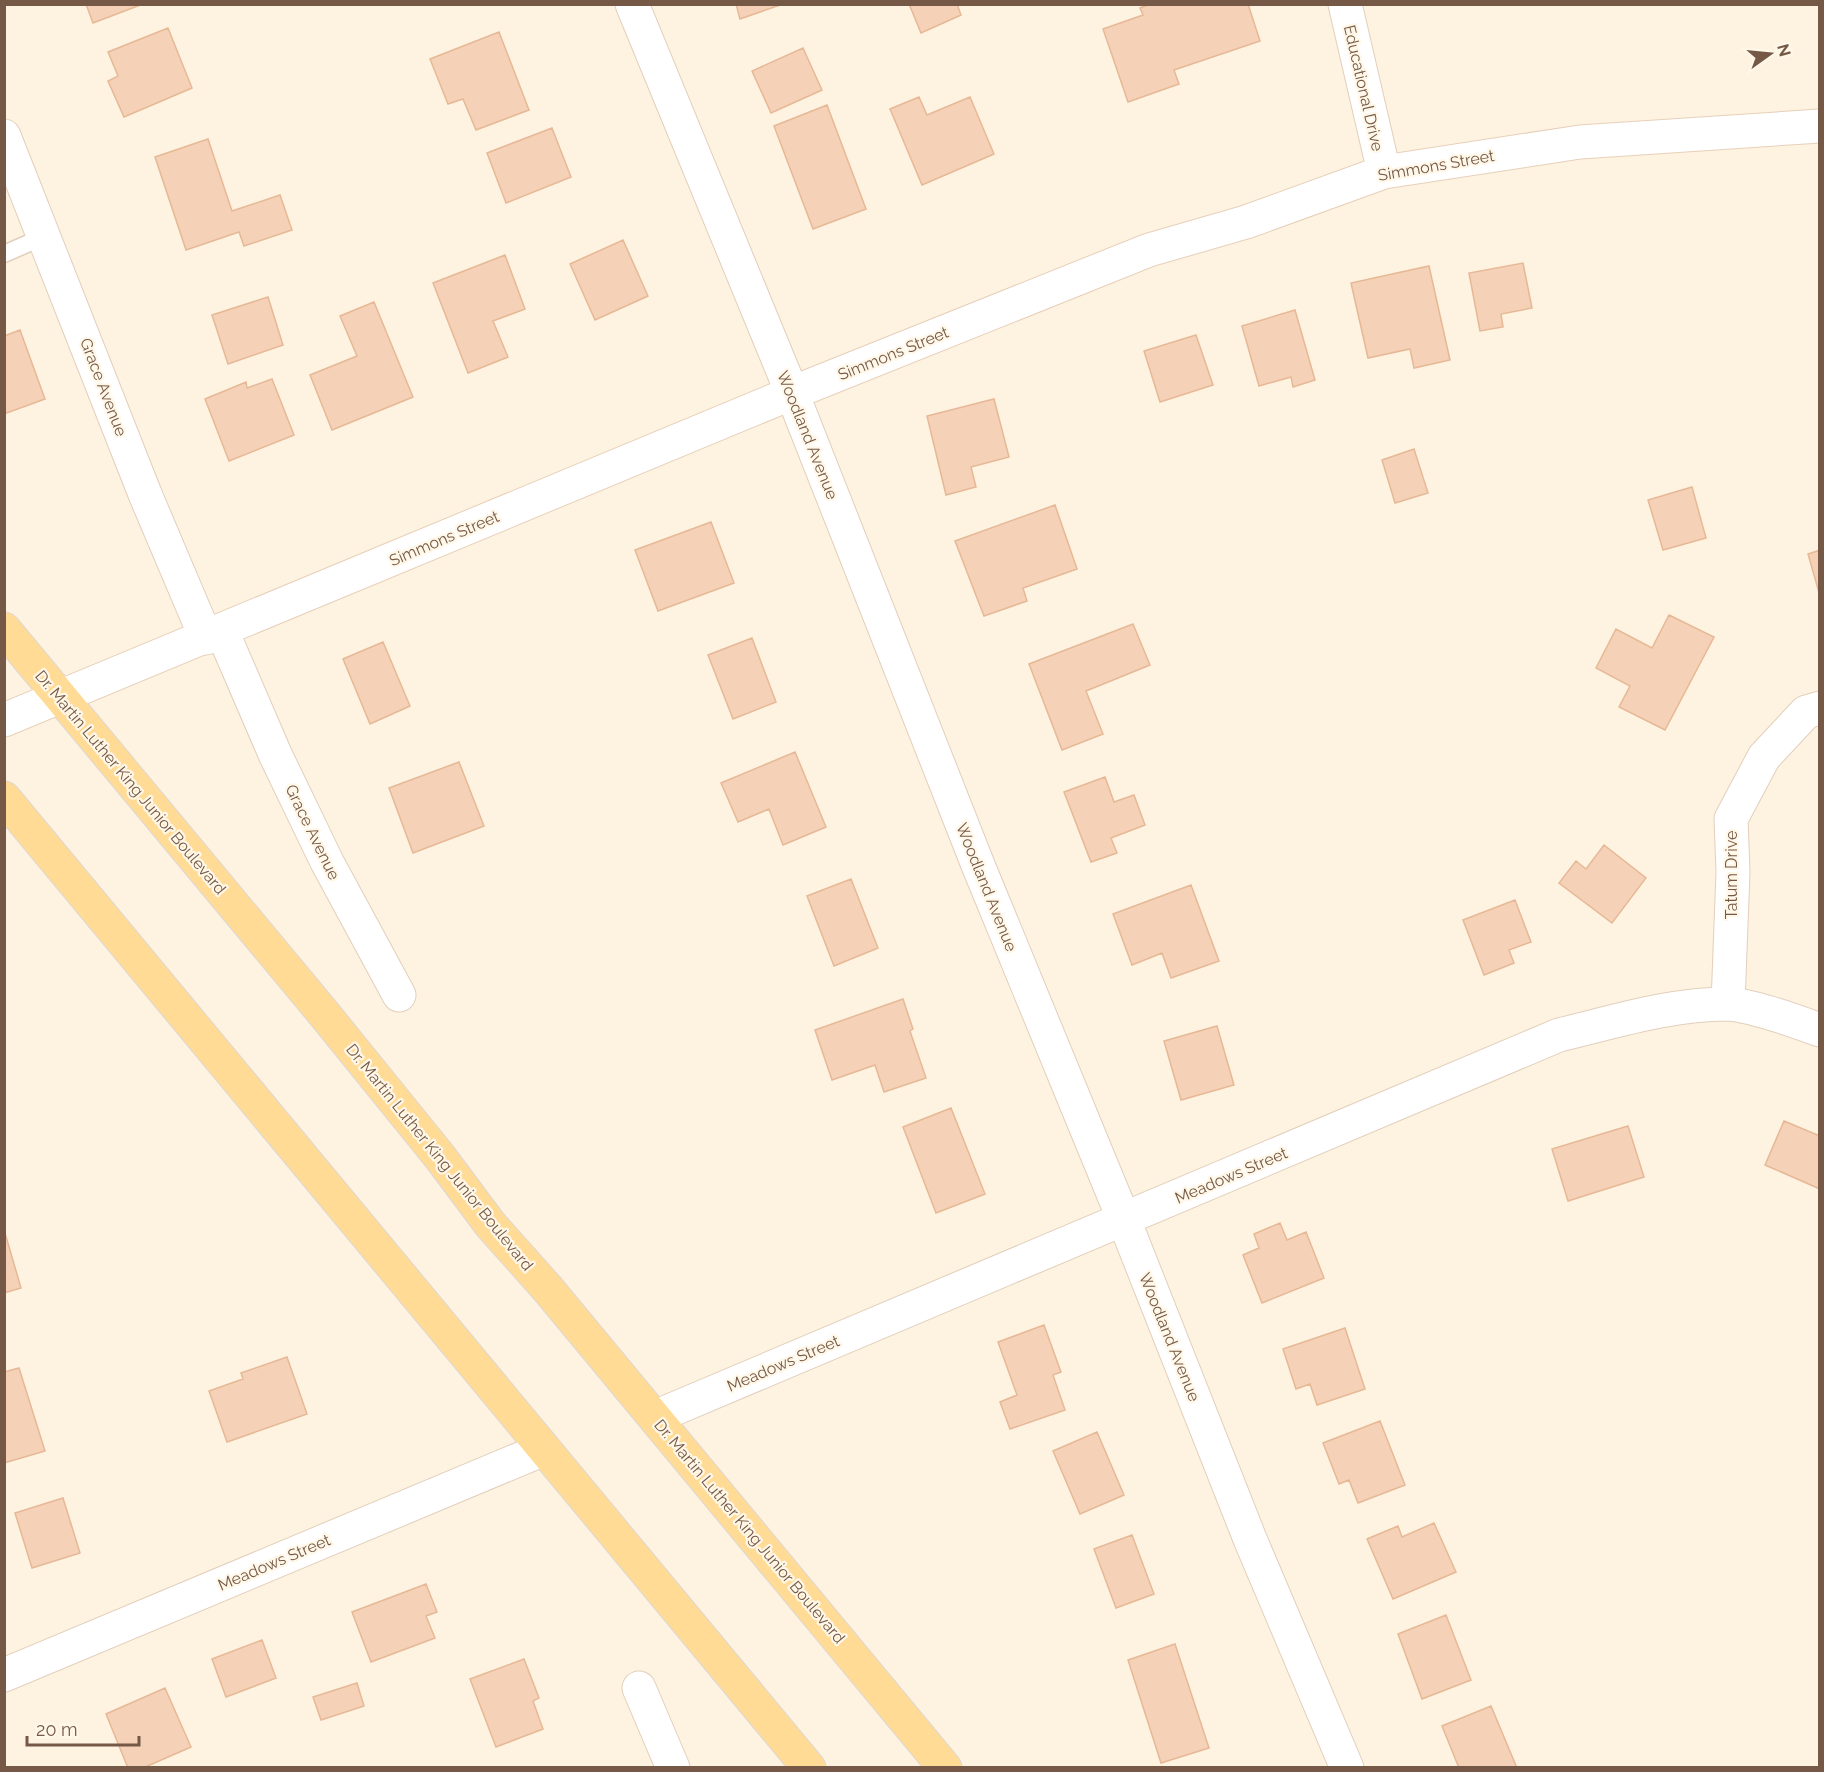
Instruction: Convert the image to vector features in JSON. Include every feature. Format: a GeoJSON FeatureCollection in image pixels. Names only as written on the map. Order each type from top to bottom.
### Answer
{"type":"FeatureCollection","features":[{"type":"Feature","properties":{"kind":"main road","name":"Dr. Martin Luther King Junior Boulevard"},"geometry":{"type":"LineString","coordinates":[[4,629],[325,1015],[440,1157],[490,1224],[547,1288],[945,1767]]}},
{"type":"Feature","properties":{"kind":"main road"},"geometry":{"type":"LineString","coordinates":[[4,798],[809,1767]]}},
{"type":"Feature","properties":{"kind":"street","name":"Woodland Avenue"},"geometry":{"type":"LineString","coordinates":[[632,4],[792,393],[978,865],[1124,1220],[1250,1539],[1347,1767]]}},
{"type":"Feature","properties":{"kind":"street","name":"Educational Drive"},"geometry":{"type":"LineString","coordinates":[[1345,4],[1384,172]]}},
{"type":"Feature","properties":{"kind":"street","name":"Simmons Street"},"geometry":{"type":"LineString","coordinates":[[4,720],[792,393],[1149,250],[1246,222],[1384,172],[1580,142],[1820,126]]}},
{"type":"Feature","properties":{"kind":"street","name":"Grace Avenue"},"geometry":{"type":"LineString","coordinates":[[4,135],[145,494],[327,862],[399,995]]}},
{"type":"Feature","properties":{"kind":"street","name":"Tatum Drive"},"geometry":{"type":"LineString","coordinates":[[1728,1004],[1733,872],[1731,819],[1764,757],[1806,712],[1820,708]]}},
{"type":"Feature","properties":{"kind":"street","name":"Meadows Street"},"geometry":{"type":"LineString","coordinates":[[655,1417],[1559,1035],[1672,1009],[1728,1004],[1820,1030]]}},
{"type":"Feature","properties":{"kind":"street","name":"Meadows Street"},"geometry":{"type":"LineString","coordinates":[[4,1675],[544,1449]]}},
{"type":"Feature","properties":{"kind":"street"},"geometry":{"type":"LineString","coordinates":[[639,1688],[673,1767]]}},
{"type":"Feature","properties":{"kind":"lane"},"geometry":{"type":"LineString","coordinates":[[4,254],[45,236]]}},
{"type":"Feature","properties":{"kind":"building"},"geometry":{"type":"Polygon","coordinates":[[[86,4],[143,4],[93,23],[86,4]]]}},
{"type":"Feature","properties":{"kind":"building"},"geometry":{"type":"Polygon","coordinates":[[[736,4],[783,4],[740,19],[736,4]]]}},
{"type":"Feature","properties":{"kind":"building"},"geometry":{"type":"Polygon","coordinates":[[[909,4],[957,4],[961,15],[921,33],[909,4]]]}},
{"type":"Feature","properties":{"kind":"building"},"geometry":{"type":"Polygon","coordinates":[[[1150,4],[1248,4],[1260,41],[1174,70],[1179,84],[1128,102],[1103,29],[1143,15],[1140,8],[1150,4]]]}},
{"type":"Feature","properties":{"kind":"building"},"geometry":{"type":"Polygon","coordinates":[[[168,28],[192,88],[124,117],[108,81],[118,76],[108,52],[168,28]]]}},
{"type":"Feature","properties":{"kind":"building"},"geometry":{"type":"Polygon","coordinates":[[[499,32],[529,110],[476,130],[463,99],[448,104],[430,59],[499,32]]]}},
{"type":"Feature","properties":{"kind":"building"},"geometry":{"type":"Polygon","coordinates":[[[803,48],[822,90],[771,113],[752,71],[803,48]]]}},
{"type":"Feature","properties":{"kind":"building"},"geometry":{"type":"Polygon","coordinates":[[[919,97],[927,115],[970,97],[994,154],[922,185],[890,109],[919,97]]]}},
{"type":"Feature","properties":{"kind":"building"},"geometry":{"type":"Polygon","coordinates":[[[827,105],[866,209],[813,229],[774,126],[827,105]]]}},
{"type":"Feature","properties":{"kind":"building"},"geometry":{"type":"Polygon","coordinates":[[[552,128],[571,177],[506,203],[487,153],[552,128]]]}},
{"type":"Feature","properties":{"kind":"building"},"geometry":{"type":"Polygon","coordinates":[[[208,139],[232,211],[280,195],[292,230],[244,246],[239,232],[186,250],[155,157],[208,139]]]}},
{"type":"Feature","properties":{"kind":"building"},"geometry":{"type":"Polygon","coordinates":[[[623,240],[648,296],[595,320],[570,264],[623,240]]]}},
{"type":"Feature","properties":{"kind":"building"},"geometry":{"type":"Polygon","coordinates":[[[505,255],[525,309],[493,321],[508,357],[468,373],[433,283],[505,255]]]}},
{"type":"Feature","properties":{"kind":"building"},"geometry":{"type":"Polygon","coordinates":[[[1523,263],[1532,308],[1501,314],[1503,327],[1480,331],[1469,273],[1523,263]]]}},
{"type":"Feature","properties":{"kind":"building"},"geometry":{"type":"Polygon","coordinates":[[[1429,266],[1450,360],[1414,368],[1410,349],[1368,358],[1351,283],[1429,266]]]}},
{"type":"Feature","properties":{"kind":"building"},"geometry":{"type":"Polygon","coordinates":[[[268,297],[283,345],[228,364],[212,315],[268,297]]]}},
{"type":"Feature","properties":{"kind":"building"},"geometry":{"type":"Polygon","coordinates":[[[374,302],[413,397],[332,430],[310,375],[357,356],[340,316],[374,302]]]}},
{"type":"Feature","properties":{"kind":"building"},"geometry":{"type":"Polygon","coordinates":[[[1295,310],[1315,380],[1293,387],[1291,377],[1259,386],[1242,326],[1295,310]]]}},
{"type":"Feature","properties":{"kind":"building"},"geometry":{"type":"Polygon","coordinates":[[[20,330],[45,399],[4,414],[4,336],[20,330]]]}},
{"type":"Feature","properties":{"kind":"building"},"geometry":{"type":"Polygon","coordinates":[[[1196,335],[1213,385],[1160,402],[1144,351],[1196,335]]]}},
{"type":"Feature","properties":{"kind":"building"},"geometry":{"type":"Polygon","coordinates":[[[272,379],[294,435],[229,461],[205,399],[246,382],[247,388],[272,379]]]}},
{"type":"Feature","properties":{"kind":"building"},"geometry":{"type":"Polygon","coordinates":[[[994,399],[1009,457],[971,467],[976,487],[946,495],[927,416],[994,399]]]}},
{"type":"Feature","properties":{"kind":"building"},"geometry":{"type":"Polygon","coordinates":[[[1414,449],[1428,493],[1395,503],[1382,460],[1414,449]]]}},
{"type":"Feature","properties":{"kind":"building"},"geometry":{"type":"Polygon","coordinates":[[[1692,487],[1706,538],[1663,550],[1648,500],[1692,487]]]}},
{"type":"Feature","properties":{"kind":"building"},"geometry":{"type":"Polygon","coordinates":[[[1055,505],[1077,569],[1023,588],[1027,601],[984,616],[955,541],[1055,505]]]}},
{"type":"Feature","properties":{"kind":"building"},"geometry":{"type":"Polygon","coordinates":[[[711,522],[734,583],[658,611],[635,550],[711,522]]]}},
{"type":"Feature","properties":{"kind":"building"},"geometry":{"type":"Polygon","coordinates":[[[1820,550],[1820,596],[1808,554],[1820,550]]]}},
{"type":"Feature","properties":{"kind":"building"},"geometry":{"type":"Polygon","coordinates":[[[1669,615],[1714,637],[1665,730],[1619,707],[1630,686],[1596,668],[1616,629],[1652,648],[1669,615]]]}},
{"type":"Feature","properties":{"kind":"building"},"geometry":{"type":"Polygon","coordinates":[[[1133,624],[1150,665],[1086,691],[1103,734],[1062,750],[1029,664],[1133,624]]]}},
{"type":"Feature","properties":{"kind":"building"},"geometry":{"type":"Polygon","coordinates":[[[752,638],[776,702],[733,719],[708,655],[752,638]]]}},
{"type":"Feature","properties":{"kind":"building"},"geometry":{"type":"Polygon","coordinates":[[[383,642],[410,706],[370,724],[343,659],[383,642]]]}},
{"type":"Feature","properties":{"kind":"building"},"geometry":{"type":"Polygon","coordinates":[[[795,752],[826,827],[783,845],[769,809],[738,822],[721,783],[795,752]]]}},
{"type":"Feature","properties":{"kind":"building"},"geometry":{"type":"Polygon","coordinates":[[[459,762],[484,826],[413,853],[389,788],[459,762]]]}},
{"type":"Feature","properties":{"kind":"building"},"geometry":{"type":"Polygon","coordinates":[[[1105,777],[1114,802],[1134,795],[1145,825],[1111,838],[1117,853],[1091,862],[1064,792],[1105,777]]]}},
{"type":"Feature","properties":{"kind":"building"},"geometry":{"type":"Polygon","coordinates":[[[1604,845],[1646,878],[1612,923],[1559,883],[1576,861],[1586,869],[1604,845]]]}},
{"type":"Feature","properties":{"kind":"building"},"geometry":{"type":"Polygon","coordinates":[[[851,879],[878,948],[834,966],[807,896],[851,879]]]}},
{"type":"Feature","properties":{"kind":"building"},"geometry":{"type":"Polygon","coordinates":[[[1191,885],[1219,961],[1171,978],[1162,953],[1132,965],[1113,914],[1191,885]]]}},
{"type":"Feature","properties":{"kind":"building"},"geometry":{"type":"Polygon","coordinates":[[[1515,900],[1531,942],[1509,950],[1514,963],[1484,975],[1463,920],[1515,900]]]}},
{"type":"Feature","properties":{"kind":"building"},"geometry":{"type":"Polygon","coordinates":[[[903,999],[913,1029],[910,1031],[926,1078],[884,1092],[875,1065],[832,1080],[815,1030],[903,999]]]}},
{"type":"Feature","properties":{"kind":"building"},"geometry":{"type":"Polygon","coordinates":[[[1217,1026],[1234,1085],[1181,1100],[1164,1041],[1217,1026]]]}},
{"type":"Feature","properties":{"kind":"building"},"geometry":{"type":"Polygon","coordinates":[[[951,1108],[985,1194],[936,1213],[903,1127],[951,1108]]]}},
{"type":"Feature","properties":{"kind":"building"},"geometry":{"type":"Polygon","coordinates":[[[1784,1121],[1820,1136],[1820,1189],[1765,1165],[1784,1121]]]}},
{"type":"Feature","properties":{"kind":"building"},"geometry":{"type":"Polygon","coordinates":[[[1628,1126],[1644,1177],[1568,1201],[1552,1149],[1628,1126]]]}},
{"type":"Feature","properties":{"kind":"building"},"geometry":{"type":"Polygon","coordinates":[[[1280,1223],[1287,1240],[1306,1232],[1324,1278],[1262,1303],[1243,1255],[1259,1248],[1254,1234],[1280,1223]]]}},
{"type":"Feature","properties":{"kind":"building"},"geometry":{"type":"Polygon","coordinates":[[[4,1233],[21,1288],[4,1293],[4,1233]]]}},
{"type":"Feature","properties":{"kind":"building"},"geometry":{"type":"Polygon","coordinates":[[[1044,1325],[1061,1372],[1053,1375],[1065,1410],[1010,1429],[1000,1402],[1017,1395],[998,1342],[1044,1325]]]}},
{"type":"Feature","properties":{"kind":"building"},"geometry":{"type":"Polygon","coordinates":[[[1345,1328],[1365,1389],[1317,1405],[1310,1384],[1296,1389],[1283,1349],[1345,1328]]]}},
{"type":"Feature","properties":{"kind":"building"},"geometry":{"type":"Polygon","coordinates":[[[287,1357],[307,1414],[227,1442],[209,1391],[243,1379],[241,1373],[287,1357]]]}},
{"type":"Feature","properties":{"kind":"building"},"geometry":{"type":"Polygon","coordinates":[[[19,1368],[45,1451],[4,1463],[4,1372],[19,1368]]]}},
{"type":"Feature","properties":{"kind":"building"},"geometry":{"type":"Polygon","coordinates":[[[1380,1421],[1405,1485],[1358,1503],[1349,1480],[1339,1484],[1323,1443],[1380,1421]]]}},
{"type":"Feature","properties":{"kind":"building"},"geometry":{"type":"Polygon","coordinates":[[[1097,1432],[1124,1495],[1080,1514],[1053,1451],[1097,1432]]]}},
{"type":"Feature","properties":{"kind":"building"},"geometry":{"type":"Polygon","coordinates":[[[63,1498],[80,1553],[32,1568],[15,1513],[63,1498]]]}},
{"type":"Feature","properties":{"kind":"building"},"geometry":{"type":"Polygon","coordinates":[[[1434,1523],[1456,1572],[1393,1599],[1367,1539],[1398,1526],[1402,1537],[1434,1523]]]}},
{"type":"Feature","properties":{"kind":"building"},"geometry":{"type":"Polygon","coordinates":[[[1132,1535],[1154,1594],[1116,1608],[1094,1549],[1132,1535]]]}},
{"type":"Feature","properties":{"kind":"building"},"geometry":{"type":"Polygon","coordinates":[[[426,1584],[437,1612],[426,1616],[435,1638],[371,1662],[352,1612],[426,1584]]]}},
{"type":"Feature","properties":{"kind":"building"},"geometry":{"type":"Polygon","coordinates":[[[1446,1615],[1471,1680],[1422,1699],[1398,1634],[1446,1615]]]}},
{"type":"Feature","properties":{"kind":"building"},"geometry":{"type":"Polygon","coordinates":[[[262,1640],[276,1678],[226,1697],[212,1659],[262,1640]]]}},
{"type":"Feature","properties":{"kind":"building"},"geometry":{"type":"Polygon","coordinates":[[[1175,1644],[1209,1748],[1161,1763],[1128,1660],[1175,1644]]]}},
{"type":"Feature","properties":{"kind":"building"},"geometry":{"type":"Polygon","coordinates":[[[524,1659],[539,1698],[533,1701],[543,1729],[496,1747],[470,1679],[524,1659]]]}},
{"type":"Feature","properties":{"kind":"building"},"geometry":{"type":"Polygon","coordinates":[[[357,1683],[364,1706],[321,1720],[313,1697],[357,1683]]]}},
{"type":"Feature","properties":{"kind":"building"},"geometry":{"type":"Polygon","coordinates":[[[165,1688],[191,1747],[143,1768],[128,1768],[106,1714],[165,1688]]]}},
{"type":"Feature","properties":{"kind":"building"},"geometry":{"type":"Polygon","coordinates":[[[1491,1706],[1517,1768],[1459,1768],[1442,1726],[1491,1706]]]}}]}
